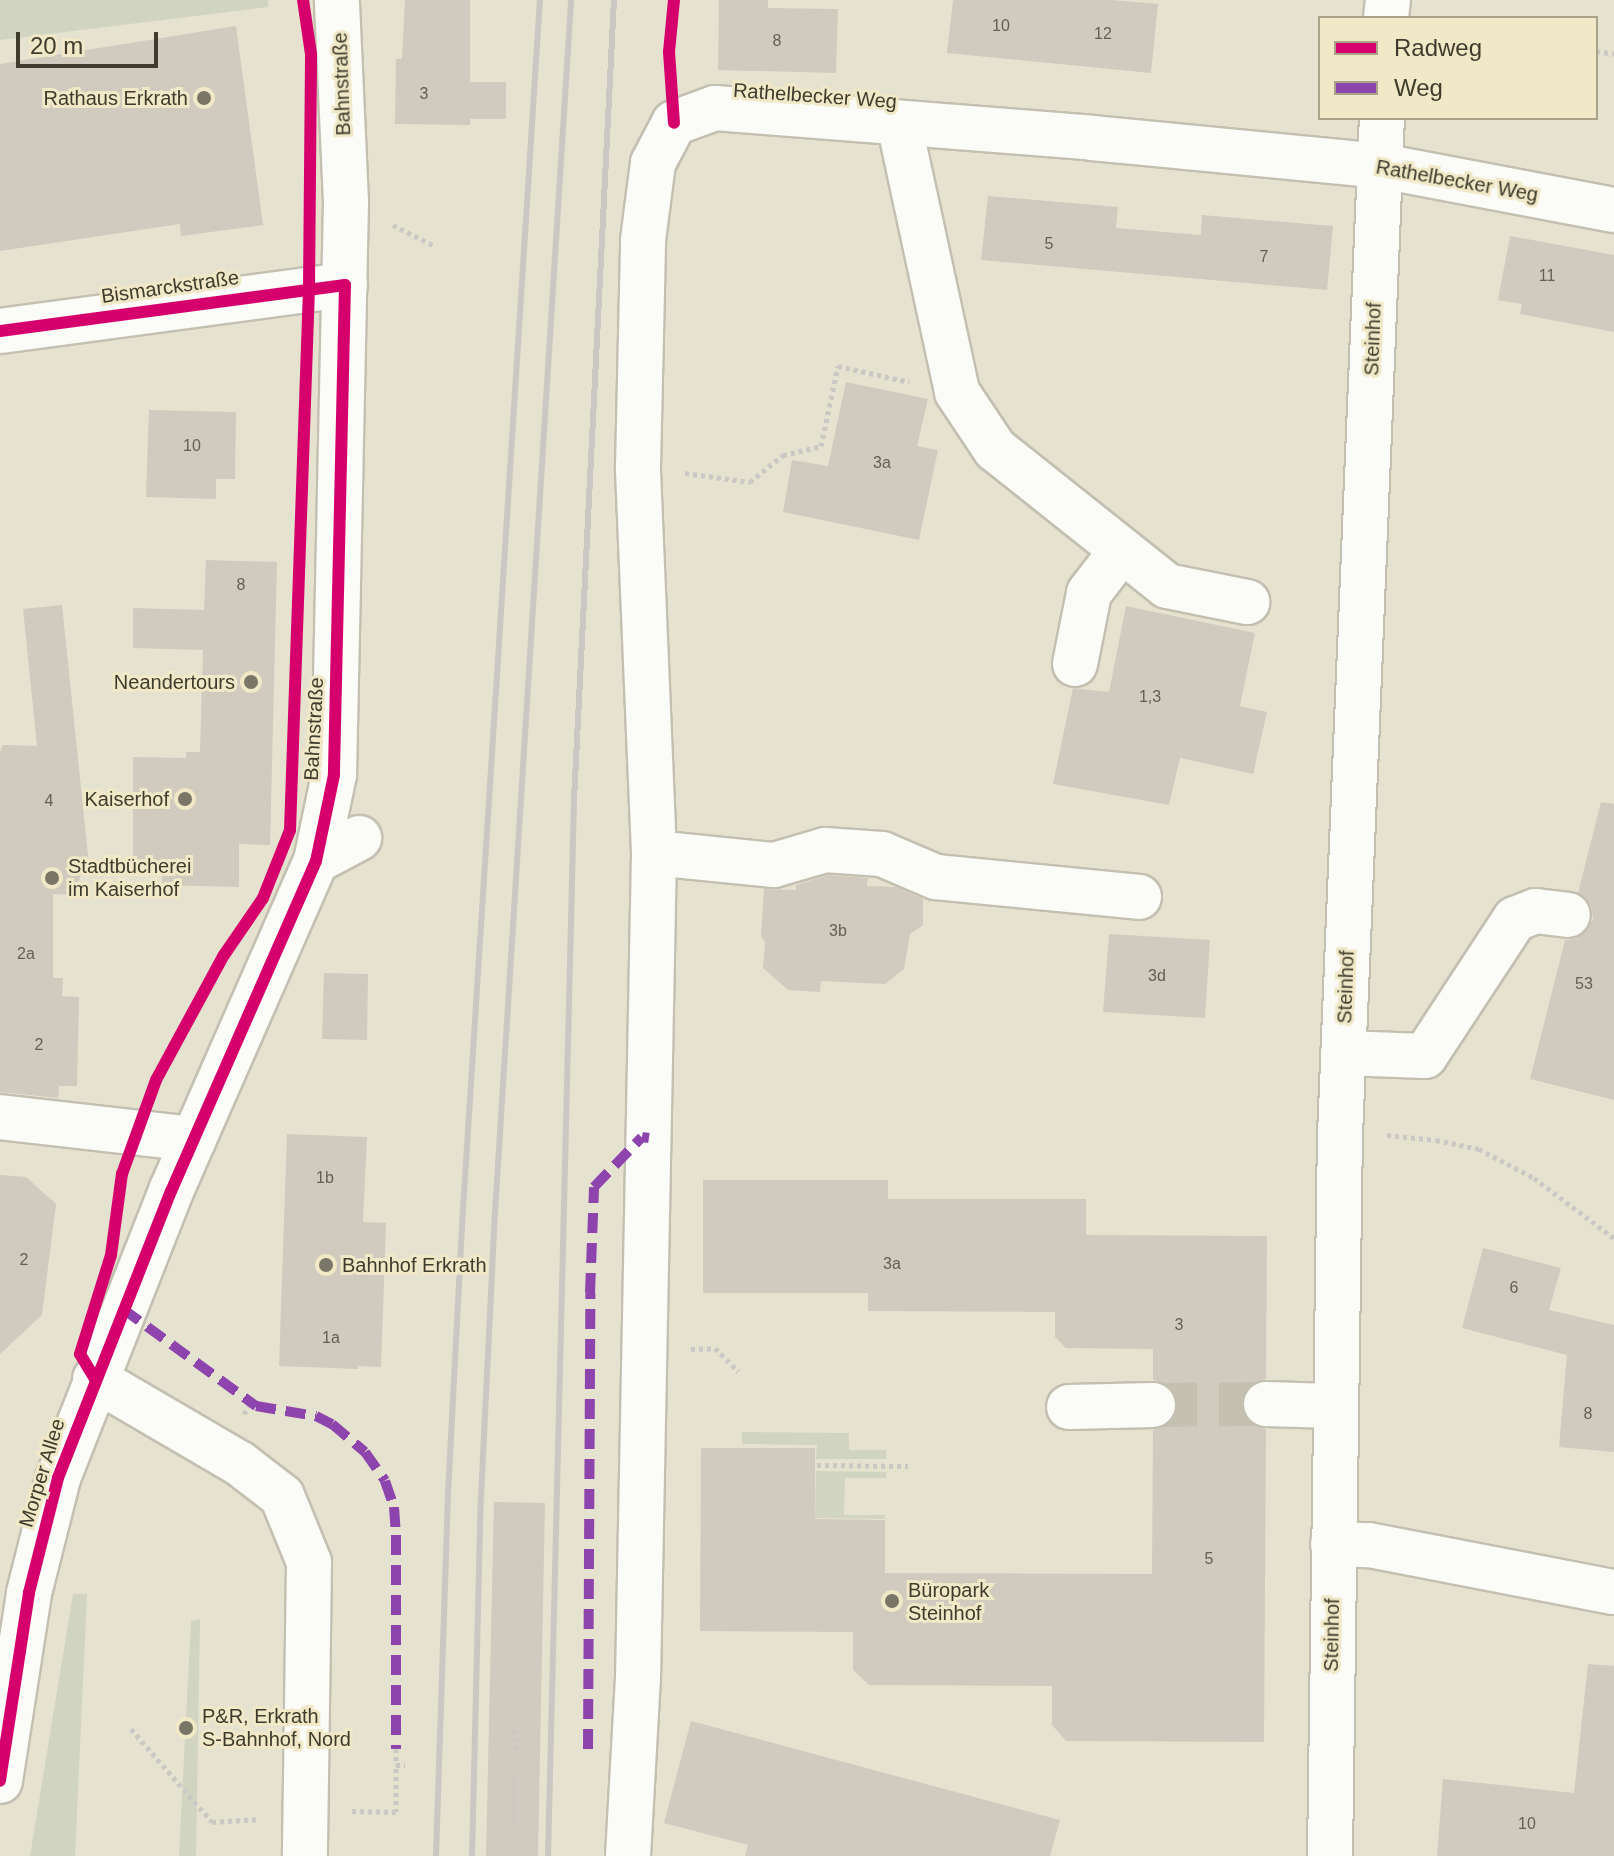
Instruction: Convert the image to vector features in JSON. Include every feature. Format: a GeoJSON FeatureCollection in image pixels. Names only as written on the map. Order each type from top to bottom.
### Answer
{"type":"FeatureCollection","features":[{"type":"Feature","properties":{"kind":"street","name":"Bahnstraße"},"geometry":{"type":"LineString","coordinates":[[171,1191],[316,861],[334,775],[345,285],[345,186],[337,0]]}},
{"type":"Feature","properties":{"kind":"street","name":"Rathelbecker Weg"},"geometry":{"type":"LineString","coordinates":[[628,1856],[639,1663],[654,842],[638,467],[643,240],[653,163],[674,123],[715,108],[1381,166],[1614,210]]}},
{"type":"Feature","properties":{"kind":"street","name":"Steinhof"},"geometry":{"type":"LineString","coordinates":[[1330,1856],[1333,1406],[1340,1135],[1382,120]]}},
{"type":"Feature","properties":{"kind":"street"},"geometry":{"type":"LineString","coordinates":[[899,123],[957,392],[995,449],[1167,586],[1247,602]]}},
{"type":"Feature","properties":{"kind":"street","name":"Bismarckstraße"},"geometry":{"type":"LineString","coordinates":[[0,331],[345,285]]}},
{"type":"Feature","properties":{"kind":"street"},"geometry":{"type":"LineString","coordinates":[[1075,664],[1089,593],[1122,550]]}},
{"type":"Feature","properties":{"kind":"street"},"geometry":{"type":"LineString","coordinates":[[316,861],[359,838]]}},
{"type":"Feature","properties":{"kind":"street"},"geometry":{"type":"LineString","coordinates":[[654,842],[774,865],[825,850],[882,854],[936,877],[1139,897]]}},
{"type":"Feature","properties":{"kind":"street"},"geometry":{"type":"LineString","coordinates":[[1343,1053],[1425,1056],[1515,919],[1536,911],[1568,915]]}},
{"type":"Feature","properties":{"kind":"street"},"geometry":{"type":"LineString","coordinates":[[0,1117],[194,1139]]}},
{"type":"Feature","properties":{"kind":"street","name":"Morper Allee"},"geometry":{"type":"LineString","coordinates":[[0,1781],[29,1593],[58,1478],[171,1191]]}},
{"type":"Feature","properties":{"kind":"street"},"geometry":{"type":"LineString","coordinates":[[95,1379],[239,1463],[282,1496],[305,1547],[309,1562],[305,1856]]}},
{"type":"Feature","properties":{"kind":"street"},"geometry":{"type":"LineString","coordinates":[[1266,1404],[1333,1406]]}},
{"type":"Feature","properties":{"kind":"street"},"geometry":{"type":"LineString","coordinates":[[1069,1407],[1153,1405]]}},
{"type":"Feature","properties":{"kind":"street"},"geometry":{"type":"LineString","coordinates":[[1333,1544],[1369,1545],[1614,1592]]}},
{"type":"Feature","properties":{"kind":"path"},"geometry":{"type":"LineString","coordinates":[[638,467],[750,482],[783,455],[821,446],[838,366],[957,392]]}},
{"type":"Feature","properties":{"kind":"path"},"geometry":{"type":"LineString","coordinates":[[1340,1135],[1436,1140],[1479,1149],[1534,1178],[1614,1238]]}},
{"type":"Feature","properties":{"kind":"path"},"geometry":{"type":"LineString","coordinates":[[817,1465],[908,1466]]}},
{"type":"Feature","properties":{"kind":"path"},"geometry":{"type":"LineString","coordinates":[[131,1729],[212,1822],[241,1823],[306,1810]]}},
{"type":"Feature","properties":{"kind":"path"},"geometry":{"type":"LineString","coordinates":[[514,1730],[516,1750]]}},
{"type":"Feature","properties":{"kind":"path"},"geometry":{"type":"LineString","coordinates":[[366,1811],[396,1812],[396,1749]]}},
{"type":"Feature","properties":{"kind":"path"},"geometry":{"type":"LineString","coordinates":[[396,1765],[405,1765]]}},
{"type":"Feature","properties":{"kind":"path"},"geometry":{"type":"LineString","coordinates":[[514,1775],[514,1824]]}},
{"type":"Feature","properties":{"kind":"green space"},"geometry":{"type":"Polygon","coordinates":[[[0,0],[268,0],[268,7],[0,40],[0,0]]]}},
{"type":"Feature","properties":{"kind":"green space"},"geometry":{"type":"Polygon","coordinates":[[[742,1432],[849,1433],[849,1450],[886,1450],[886,1459],[816,1459],[817,1445],[742,1444],[742,1432]]]}},
{"type":"Feature","properties":{"kind":"green space"},"geometry":{"type":"Polygon","coordinates":[[[816,1471],[886,1472],[886,1478],[845,1478],[844,1515],[885,1515],[885,1519],[815,1518],[816,1471]]]}},
{"type":"Feature","properties":{"kind":"green space"},"geometry":{"type":"Polygon","coordinates":[[[73,1594],[87,1594],[75,1856],[30,1856],[73,1594]]]}},
{"type":"Feature","properties":{"kind":"green space"},"geometry":{"type":"Polygon","coordinates":[[[200,1619],[196,1856],[179,1856],[191,1621],[200,1619]]]}},
{"type":"Feature","properties":{"kind":"building"},"geometry":{"type":"Polygon","coordinates":[[[405,0],[470,0],[470,82],[506,82],[506,119],[470,119],[470,125],[395,124],[396,59],[402,59],[405,0]]]}},
{"type":"Feature","properties":{"kind":"building"},"geometry":{"type":"Polygon","coordinates":[[[719,0],[768,0],[768,8],[838,9],[836,73],[718,70],[719,0]]]}},
{"type":"Feature","properties":{"kind":"building"},"geometry":{"type":"Polygon","coordinates":[[[953,0],[1112,0],[1158,4],[1151,73],[947,53],[953,0]]]}},
{"type":"Feature","properties":{"kind":"building"},"geometry":{"type":"Polygon","coordinates":[[[236,26],[263,225],[181,236],[180,224],[0,251],[0,64],[236,26]]]}},
{"type":"Feature","properties":{"kind":"building"},"geometry":{"type":"Polygon","coordinates":[[[988,196],[1118,207],[1116,228],[1201,235],[1202,215],[1333,226],[1327,290],[981,260],[988,196]]]}},
{"type":"Feature","properties":{"kind":"building"},"geometry":{"type":"Polygon","coordinates":[[[1510,236],[1614,255],[1614,332],[1520,314],[1522,304],[1498,300],[1510,236]]]}},
{"type":"Feature","properties":{"kind":"building"},"geometry":{"type":"Polygon","coordinates":[[[846,382],[928,399],[917,446],[938,450],[919,540],[783,512],[792,460],[828,466],[846,382]]]}},
{"type":"Feature","properties":{"kind":"building"},"geometry":{"type":"Polygon","coordinates":[[[149,410],[236,412],[235,479],[216,479],[216,499],[146,497],[149,410]]]}},
{"type":"Feature","properties":{"kind":"building"},"geometry":{"type":"Polygon","coordinates":[[[206,560],[277,562],[270,845],[239,844],[239,887],[162,885],[162,874],[133,874],[133,757],[186,758],[186,752],[200,752],[203,650],[133,648],[133,608],[204,610],[206,560]]]}},
{"type":"Feature","properties":{"kind":"building"},"geometry":{"type":"Polygon","coordinates":[[[62,605],[90,874],[81,874],[75,895],[53,894],[53,978],[63,978],[62,996],[79,997],[77,1086],[59,1086],[58,1098],[0,1092],[0,752],[3,745],[37,746],[23,609],[62,605]]]}},
{"type":"Feature","properties":{"kind":"building"},"geometry":{"type":"Polygon","coordinates":[[[1126,606],[1255,633],[1240,706],[1267,712],[1253,774],[1180,758],[1169,805],[1053,784],[1073,688],[1109,692],[1126,606]]]}},
{"type":"Feature","properties":{"kind":"building"},"geometry":{"type":"Polygon","coordinates":[[[1601,802],[1614,804],[1614,1100],[1530,1079],[1565,940],[1578,938],[1593,919],[1591,905],[1578,893],[1601,802]]]}},
{"type":"Feature","properties":{"kind":"building"},"geometry":{"type":"Polygon","coordinates":[[[828,875],[868,878],[867,886],[896,887],[923,899],[923,925],[910,934],[904,969],[885,984],[821,981],[820,992],[788,990],[763,968],[764,889],[796,890],[796,885],[828,875]]]}},
{"type":"Feature","properties":{"kind":"building"},"geometry":{"type":"Polygon","coordinates":[[[1109,934],[1210,940],[1205,1018],[1103,1012],[1109,934]]]}},
{"type":"Feature","properties":{"kind":"building"},"geometry":{"type":"Polygon","coordinates":[[[324,973],[368,974],[367,1040],[322,1039],[324,973]]]}},
{"type":"Feature","properties":{"kind":"building"},"geometry":{"type":"Polygon","coordinates":[[[287,1134],[367,1137],[363,1222],[386,1223],[381,1367],[279,1366],[287,1134]]]}},
{"type":"Feature","properties":{"kind":"building"},"geometry":{"type":"Polygon","coordinates":[[[0,1175],[26,1177],[56,1204],[42,1315],[0,1354],[0,1175]]]}},
{"type":"Feature","properties":{"kind":"building"},"geometry":{"type":"Polygon","coordinates":[[[703,1180],[888,1180],[888,1199],[1086,1199],[1086,1235],[1267,1236],[1266,1379],[1255,1382],[1245,1390],[1241,1404],[1244,1415],[1252,1425],[1266,1429],[1264,1742],[1066,1741],[1052,1725],[1052,1686],[869,1685],[853,1670],[853,1632],[700,1631],[701,1448],[815,1448],[815,1519],[885,1520],[885,1573],[1152,1574],[1153,1430],[1167,1426],[1174,1418],[1178,1405],[1174,1391],[1164,1383],[1153,1380],[1153,1349],[1066,1348],[1055,1337],[1055,1312],[868,1311],[868,1293],[703,1293],[703,1180]]]}},
{"type":"Feature","properties":{"kind":"building"},"geometry":{"type":"Polygon","coordinates":[[[1483,1248],[1561,1268],[1549,1310],[1614,1325],[1614,1452],[1559,1447],[1567,1355],[1462,1328],[1483,1248]]]}},
{"type":"Feature","properties":{"kind":"building"},"geometry":{"type":"Polygon","coordinates":[[[494,1502],[545,1503],[538,1856],[486,1856],[494,1502]]]}},
{"type":"Feature","properties":{"kind":"building"},"geometry":{"type":"Polygon","coordinates":[[[1588,1664],[1614,1666],[1614,1856],[1437,1856],[1443,1779],[1574,1793],[1588,1664]]]}},
{"type":"Feature","properties":{"kind":"building"},"geometry":{"type":"Polygon","coordinates":[[[691,1721],[1060,1820],[1050,1856],[745,1856],[748,1845],[664,1823],[691,1721]]]}},
{"type":"Feature","properties":{"kind":"tunnel"},"geometry":{"type":"LineString","coordinates":[[1153,1405],[1266,1404]]}},
{"type":"Feature","properties":{"kind":"railway"},"geometry":{"type":"LineString","coordinates":[[436,1856],[448,1494],[463,1209],[540,0]]}},
{"type":"Feature","properties":{"kind":"railway"},"geometry":{"type":"LineString","coordinates":[[472,1856],[481,1497],[495,1213],[571,0]]}},
{"type":"Feature","properties":{"kind":"railway"},"geometry":{"type":"LineString","coordinates":[[548,1856],[574,800],[614,0]]}},
{"type":"Feature","properties":{"kind":"marked path"},"geometry":{"type":"LineString","coordinates":[[588,1749],[590,1293],[594,1187],[642,1137],[649,1138]]}},
{"type":"Feature","properties":{"kind":"marked path"},"geometry":{"type":"LineString","coordinates":[[123,1309],[256,1406],[316,1416],[332,1424],[365,1452],[385,1481],[394,1507],[396,1535],[396,1749]]}},
{"type":"Feature","properties":{"kind":"cycle path"},"geometry":{"type":"LineString","coordinates":[[95,1379],[80,1354],[111,1255],[122,1174],[156,1080],[224,955],[263,898],[290,830],[309,288],[311,54],[303,0]]}},
{"type":"Feature","properties":{"kind":"cycle path"},"geometry":{"type":"LineString","coordinates":[[674,0],[669,52],[674,123]]}},
{"type":"Feature","properties":{"kind":"cycle path"},"geometry":{"type":"LineString","coordinates":[[0,331],[345,285],[334,775],[316,861],[171,1191],[58,1478],[29,1593],[0,1781]]}},
{"type":"Feature","properties":{"kind":"place","name":"Rathaus Erkrath"},"geometry":{"type":"Point","coordinates":[204,98]}},
{"type":"Feature","properties":{"kind":"place","name":"Neandertours"},"geometry":{"type":"Point","coordinates":[251,682]}},
{"type":"Feature","properties":{"kind":"place","name":"Kaiserhof"},"geometry":{"type":"Point","coordinates":[185,799]}},
{"type":"Feature","properties":{"kind":"place","name":"Stadtbücherei im Kaiserhof"},"geometry":{"type":"Point","coordinates":[52,878]}},
{"type":"Feature","properties":{"kind":"place","name":"Bahnhof Erkrath"},"geometry":{"type":"Point","coordinates":[326,1265]}},
{"type":"Feature","properties":{"kind":"place","name":"Büropark Steinhof"},"geometry":{"type":"Point","coordinates":[892,1601]}},
{"type":"Feature","properties":{"kind":"place","name":"P&R, Erkrath S-Bahnhof, Nord"},"geometry":{"type":"Point","coordinates":[186,1728]}}]}
